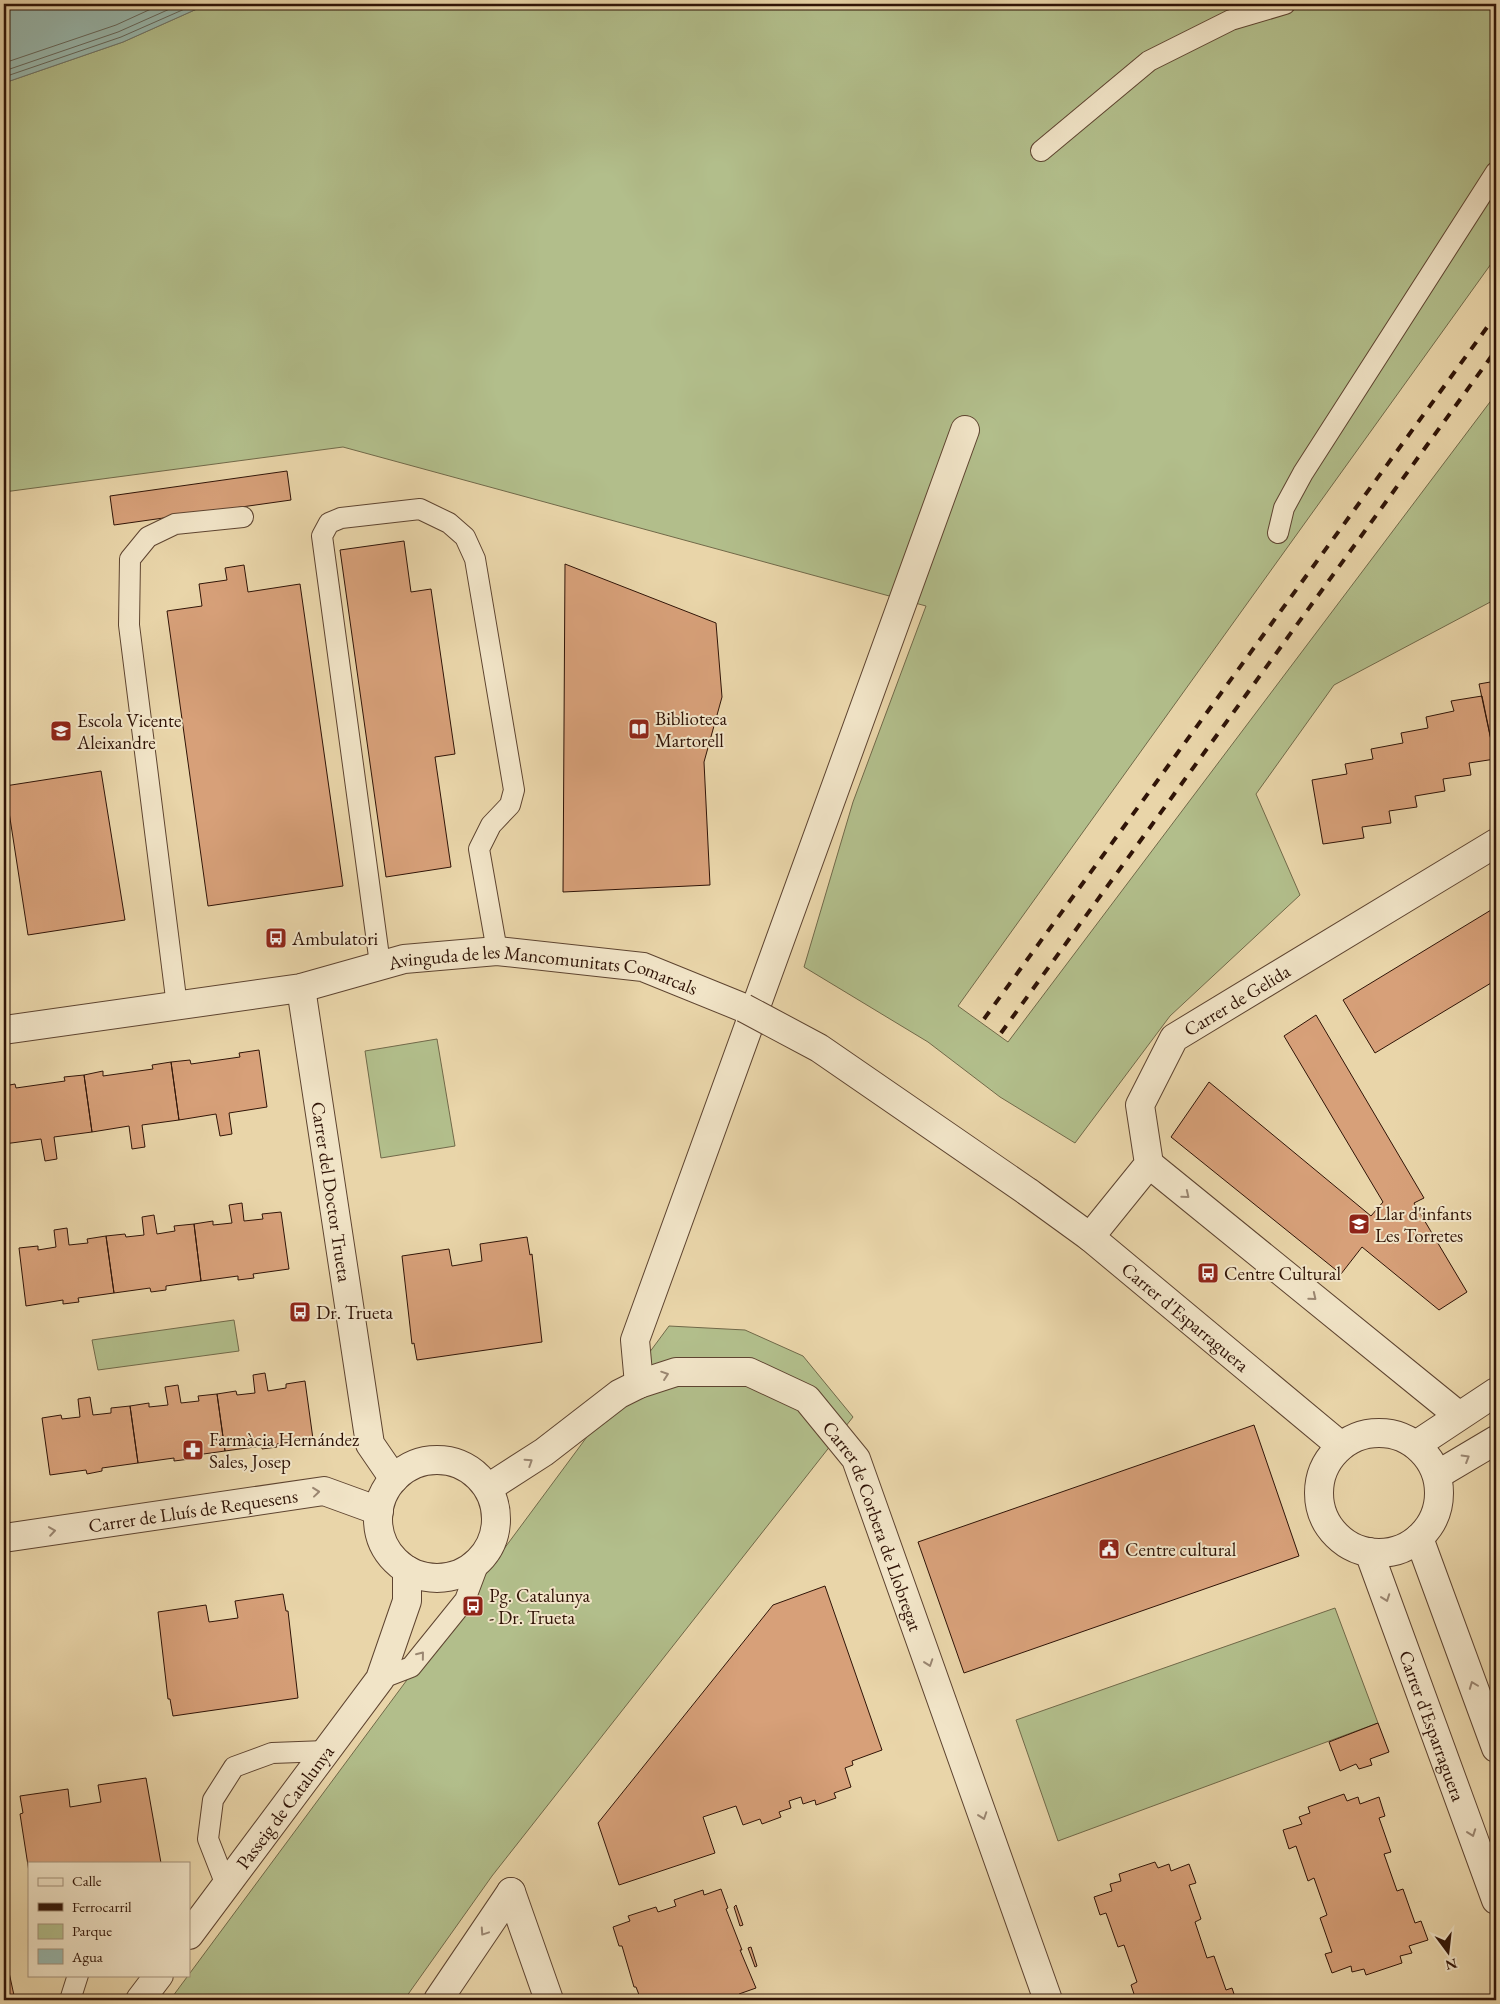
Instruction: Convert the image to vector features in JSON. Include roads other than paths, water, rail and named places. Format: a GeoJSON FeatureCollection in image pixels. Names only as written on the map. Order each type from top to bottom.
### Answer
{"type":"FeatureCollection","features":[{"type":"Feature","properties":{"kind":"street"},"geometry":{"type":"LineString","coordinates":[[639,1384],[635,1340],[965,430]]}},
{"type":"Feature","properties":{"kind":"street","name":"Carrer de Gelida"},"geometry":{"type":"LineString","coordinates":[[1149,1164],[1140,1105],[1174,1038],[1496,843]]}},
{"type":"Feature","properties":{"kind":"street","name":"Avinguda de les Mancomunitats Comarcals"},"geometry":{"type":"LineString","coordinates":[[4,1030],[301,988],[380,964],[404,959],[497,950],[643,967],[744,1008],[819,1048],[1028,1192]]}},
{"type":"Feature","properties":{"kind":"street","name":"Carrer del Doctor Trueta"},"geometry":{"type":"LineString","coordinates":[[301,988],[370,1444],[394,1479]]}},
{"type":"Feature","properties":{"kind":"street"},"geometry":{"type":"LineString","coordinates":[[1090,1237],[1149,1164],[1458,1416]]}},
{"type":"Feature","properties":{"kind":"street","name":"Carrer d'Esparraguera"},"geometry":{"type":"LineString","coordinates":[[1028,1192],[1090,1237],[1341,1446]]}},
{"type":"Feature","properties":{"kind":"street","name":"Carrer de Corbera de Llobregat"},"geometry":{"type":"LineString","coordinates":[[488,1488],[544,1452],[619,1394],[639,1384],[676,1372],[749,1372],[807,1399],[856,1459],[1048,2000]]}},
{"type":"Feature","properties":{"kind":"street"},"geometry":{"type":"LineString","coordinates":[[1416,1445],[1496,1392]]}},
{"type":"Feature","properties":{"kind":"street"},"geometry":{"type":"LineString","coordinates":[[1378,1433],[1398,1436],[1416,1445],[1429,1459],[1437,1475],[1439,1492],[1437,1509],[1430,1525],[1419,1538],[1404,1547],[1387,1552],[1369,1552],[1351,1546],[1335,1534],[1324,1517],[1319,1499],[1321,1479],[1328,1461],[1341,1446],[1359,1436],[1378,1433]]}},
{"type":"Feature","properties":{"kind":"street"},"geometry":{"type":"LineString","coordinates":[[1437,1475],[1496,1440]]}},
{"type":"Feature","properties":{"kind":"street"},"geometry":{"type":"LineString","coordinates":[[444,1460],[461,1465],[477,1475],[488,1488],[496,1506],[496,1526],[491,1545],[480,1560],[464,1572],[445,1577],[426,1577],[407,1570],[394,1559],[384,1545],[379,1528],[379,1511],[384,1494],[394,1479],[409,1467],[426,1461],[444,1460]]}},
{"type":"Feature","properties":{"kind":"street","name":"Carrer de Lluís de Requesens"},"geometry":{"type":"LineString","coordinates":[[4,1538],[324,1490],[379,1511]]}},
{"type":"Feature","properties":{"kind":"street"},"geometry":{"type":"LineString","coordinates":[[1419,1538],[1496,1748]]}},
{"type":"Feature","properties":{"kind":"street","name":"Carrer d'Esparraguera"},"geometry":{"type":"LineString","coordinates":[[1369,1552],[1496,1900]]}},
{"type":"Feature","properties":{"kind":"street","name":"Passeig de Catalunya"},"geometry":{"type":"LineString","coordinates":[[190,1931],[380,1679],[407,1601],[407,1570]]}},
{"type":"Feature","properties":{"kind":"street"},"geometry":{"type":"LineString","coordinates":[[438,2000],[512,1892],[549,2000]]}},
{"type":"Feature","properties":{"kind":"street"},"geometry":{"type":"LineString","coordinates":[[140,2000],[158,1976]]}},
{"type":"Feature","properties":{"kind":"lane"},"geometry":{"type":"LineString","coordinates":[[1042,151],[1149,61],[1231,20],[1285,4]]}},
{"type":"Feature","properties":{"kind":"lane"},"geometry":{"type":"LineString","coordinates":[[1278,533],[1284,508],[1303,473],[1496,172]]}},
{"type":"Feature","properties":{"kind":"lane"},"geometry":{"type":"LineString","coordinates":[[380,964],[322,536],[329,523],[341,518],[420,510],[450,523],[465,537],[475,559],[514,790],[510,805],[491,825],[479,849],[497,950]]}},
{"type":"Feature","properties":{"kind":"lane"},"geometry":{"type":"LineString","coordinates":[[177,1006],[129,625],[130,559],[148,537],[175,524],[243,517]]}},
{"type":"Feature","properties":{"kind":"lane"},"geometry":{"type":"LineString","coordinates":[[380,1679],[411,1667],[466,1600],[480,1560]]}},
{"type":"Feature","properties":{"kind":"lane"},"geometry":{"type":"LineString","coordinates":[[226,1885],[208,1839],[214,1800],[234,1767],[272,1753],[326,1751]]}},
{"type":"Feature","properties":{"kind":"lane"},"geometry":{"type":"LineString","coordinates":[[70,2000],[78,1976]]}},
{"type":"Feature","properties":{"kind":"water"},"geometry":{"type":"Polygon","coordinates":[[[4,4],[208,4],[123,42],[4,83],[4,4]]]}},
{"type":"Feature","properties":{"kind":"railway"},"geometry":{"type":"LineString","coordinates":[[984,1019],[1496,315]]}},
{"type":"Feature","properties":{"kind":"railway"},"geometry":{"type":"LineString","coordinates":[[1001,1033],[1496,350]]}},
{"type":"Feature","properties":{"kind":"place","name":"Biblioteca Martorell"},"geometry":{"type":"Point","coordinates":[639,729]}},
{"type":"Feature","properties":{"kind":"place","name":"Escola Vicente Aleixandre"},"geometry":{"type":"Point","coordinates":[61,731]}},
{"type":"Feature","properties":{"kind":"place","name":"Ambulatori"},"geometry":{"type":"Point","coordinates":[276,938]}},
{"type":"Feature","properties":{"kind":"place","name":"Llar d'infants Les Torretes"},"geometry":{"type":"Point","coordinates":[1359,1224]}},
{"type":"Feature","properties":{"kind":"place","name":"Centre Cultural"},"geometry":{"type":"Point","coordinates":[1208,1273]}},
{"type":"Feature","properties":{"kind":"place","name":"Dr. Trueta"},"geometry":{"type":"Point","coordinates":[300,1312]}},
{"type":"Feature","properties":{"kind":"place","name":"Farmàcia Hernández Sales, Josep"},"geometry":{"type":"Point","coordinates":[193,1450]}},
{"type":"Feature","properties":{"kind":"place","name":"Centre cultural"},"geometry":{"type":"Point","coordinates":[1109,1549]}},
{"type":"Feature","properties":{"kind":"place","name":"Pg. Catalunya - Dr. Trueta"},"geometry":{"type":"Point","coordinates":[473,1606]}}]}
